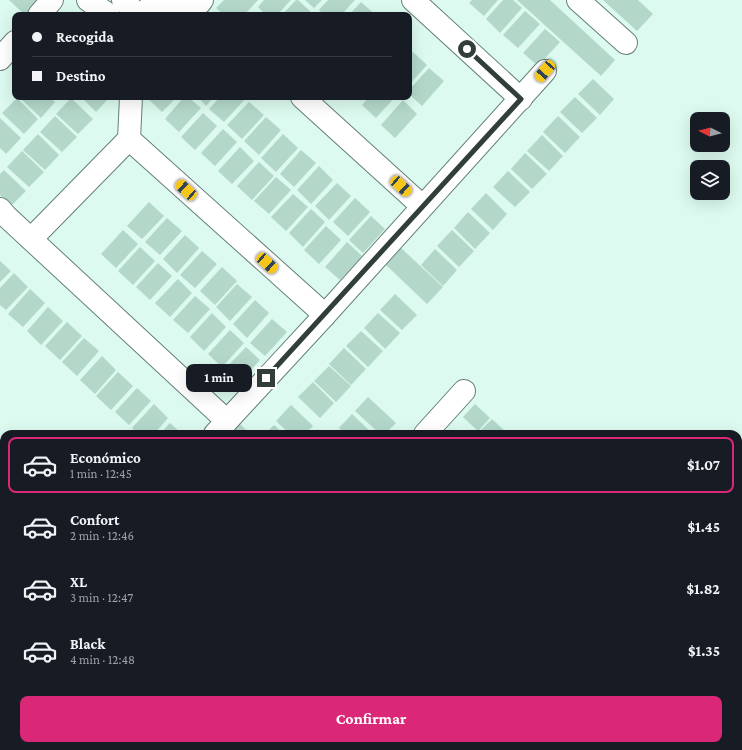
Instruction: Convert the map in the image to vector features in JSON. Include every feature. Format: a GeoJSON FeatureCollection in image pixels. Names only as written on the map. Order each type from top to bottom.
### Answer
{"type":"FeatureCollection","features":[{"type":"Feature","properties":{"kind":"street"},"geometry":{"type":"LineString","coordinates":[[42,12],[52,0]]}},
{"type":"Feature","properties":{"kind":"street"},"geometry":{"type":"LineString","coordinates":[[88,0],[105,12]]}},
{"type":"Feature","properties":{"kind":"street"},"geometry":{"type":"LineString","coordinates":[[123,0],[129,6],[143,10],[204,6]]}},
{"type":"Feature","properties":{"kind":"street"},"geometry":{"type":"LineString","coordinates":[[413,0],[521,99]]}},
{"type":"Feature","properties":{"kind":"street"},"geometry":{"type":"LineString","coordinates":[[578,0],[626,43]]}},
{"type":"Feature","properties":{"kind":"street"},"geometry":{"type":"LineString","coordinates":[[0,59],[12,45]]}},
{"type":"Feature","properties":{"kind":"street"},"geometry":{"type":"LineString","coordinates":[[0,209],[221,427],[325,315],[545,71]]}},
{"type":"Feature","properties":{"kind":"street"},"geometry":{"type":"LineString","coordinates":[[31,239],[129,139],[131,100]]}},
{"type":"Feature","properties":{"kind":"street"},"geometry":{"type":"LineString","coordinates":[[305,100],[422,206]]}},
{"type":"Feature","properties":{"kind":"street"},"geometry":{"type":"LineString","coordinates":[[129,139],[325,315]]}},
{"type":"Feature","properties":{"kind":"street"},"geometry":{"type":"LineString","coordinates":[[429,430],[464,391]]}},
{"type":"Feature","properties":{"kind":"building"},"geometry":{"type":"Polygon","coordinates":[[[9,0],[40,0],[28,12],[22,12],[9,0]]]}},
{"type":"Feature","properties":{"kind":"building"},"geometry":{"type":"Polygon","coordinates":[[[224,0],[258,0],[247,12],[221,12],[216,8],[224,0]]]}},
{"type":"Feature","properties":{"kind":"building"},"geometry":{"type":"Polygon","coordinates":[[[264,0],[291,0],[280,12],[263,12],[258,7],[264,0]]]}},
{"type":"Feature","properties":{"kind":"building"},"geometry":{"type":"Polygon","coordinates":[[[296,0],[298,0],[311,12],[285,12],[296,0]]]}},
{"type":"Feature","properties":{"kind":"building"},"geometry":{"type":"Polygon","coordinates":[[[305,0],[322,0],[314,8],[305,0]]]}},
{"type":"Feature","properties":{"kind":"building"},"geometry":{"type":"Polygon","coordinates":[[[328,0],[355,0],[344,12],[321,12],[319,10],[328,0]]]}},
{"type":"Feature","properties":{"kind":"building"},"geometry":{"type":"Polygon","coordinates":[[[472,0],[498,0],[484,16],[469,3],[472,0]]]}},
{"type":"Feature","properties":{"kind":"building"},"geometry":{"type":"Polygon","coordinates":[[[503,0],[513,0],[522,8],[500,33],[486,19],[503,0]]]}},
{"type":"Feature","properties":{"kind":"building"},"geometry":{"type":"Polygon","coordinates":[[[517,0],[550,0],[615,60],[601,76],[517,0]]]}},
{"type":"Feature","properties":{"kind":"building"},"geometry":{"type":"Polygon","coordinates":[[[603,0],[638,0],[653,14],[637,31],[603,0]]]}},
{"type":"Feature","properties":{"kind":"building"},"geometry":{"type":"Polygon","coordinates":[[[361,2],[373,12],[352,12],[361,2]]]}},
{"type":"Feature","properties":{"kind":"building"},"geometry":{"type":"Polygon","coordinates":[[[525,11],[540,24],[518,48],[503,35],[525,11]]]}},
{"type":"Feature","properties":{"kind":"building"},"geometry":{"type":"Polygon","coordinates":[[[545,29],[560,42],[538,66],[523,53],[545,29]]]}},
{"type":"Feature","properties":{"kind":"building"},"geometry":{"type":"Polygon","coordinates":[[[413,52],[427,65],[412,82],[413,52]]]}},
{"type":"Feature","properties":{"kind":"building"},"geometry":{"type":"Polygon","coordinates":[[[429,68],[444,81],[422,106],[412,97],[412,87],[429,68]]]}},
{"type":"Feature","properties":{"kind":"building"},"geometry":{"type":"Polygon","coordinates":[[[593,79],[614,99],[600,115],[578,94],[593,79]]]}},
{"type":"Feature","properties":{"kind":"building"},"geometry":{"type":"Polygon","coordinates":[[[575,97],[597,118],[582,133],[560,112],[575,97]]]}},
{"type":"Feature","properties":{"kind":"building"},"geometry":{"type":"Polygon","coordinates":[[[15,100],[19,100],[38,119],[24,134],[2,113],[15,100]]]}},
{"type":"Feature","properties":{"kind":"building"},"geometry":{"type":"Polygon","coordinates":[[[22,100],[53,100],[55,102],[41,118],[22,100]]]}},
{"type":"Feature","properties":{"kind":"building"},"geometry":{"type":"Polygon","coordinates":[[[69,100],[73,100],[93,119],[78,134],[56,114],[69,100]]]}},
{"type":"Feature","properties":{"kind":"building"},"geometry":{"type":"Polygon","coordinates":[[[84,100],[107,100],[96,112],[84,100]]]}},
{"type":"Feature","properties":{"kind":"building"},"geometry":{"type":"Polygon","coordinates":[[[149,100],[174,100],[162,112],[149,100]]]}},
{"type":"Feature","properties":{"kind":"building"},"geometry":{"type":"Polygon","coordinates":[[[181,100],[192,100],[201,108],[179,132],[165,119],[181,100]]]}},
{"type":"Feature","properties":{"kind":"building"},"geometry":{"type":"Polygon","coordinates":[[[201,100],[211,100],[206,106],[201,100]]]}},
{"type":"Feature","properties":{"kind":"building"},"geometry":{"type":"Polygon","coordinates":[[[217,100],[244,100],[224,122],[209,109],[217,100]]]}},
{"type":"Feature","properties":{"kind":"building"},"geometry":{"type":"Polygon","coordinates":[[[366,100],[392,100],[376,118],[362,105],[366,100]]]}},
{"type":"Feature","properties":{"kind":"building"},"geometry":{"type":"Polygon","coordinates":[[[403,100],[417,114],[395,138],[381,125],[403,100]]]}},
{"type":"Feature","properties":{"kind":"building"},"geometry":{"type":"Polygon","coordinates":[[[249,102],[264,115],[242,139],[227,125],[249,102]]]}},
{"type":"Feature","properties":{"kind":"building"},"geometry":{"type":"Polygon","coordinates":[[[203,113],[217,126],[195,150],[181,137],[203,113]]]}},
{"type":"Feature","properties":{"kind":"building"},"geometry":{"type":"Polygon","coordinates":[[[55,116],[77,137],[62,152],[40,132],[55,116]]]}},
{"type":"Feature","properties":{"kind":"building"},"geometry":{"type":"Polygon","coordinates":[[[558,116],[580,137],[565,153],[543,132],[558,116]]]}},
{"type":"Feature","properties":{"kind":"building"},"geometry":{"type":"Polygon","coordinates":[[[266,117],[281,130],[259,155],[244,141],[266,117]]]}},
{"type":"Feature","properties":{"kind":"building"},"geometry":{"type":"Polygon","coordinates":[[[0,118],[21,138],[6,154],[0,148],[0,118]]]}},
{"type":"Feature","properties":{"kind":"building"},"geometry":{"type":"Polygon","coordinates":[[[223,129],[237,142],[215,166],[201,153],[223,129]]]}},
{"type":"Feature","properties":{"kind":"building"},"geometry":{"type":"Polygon","coordinates":[[[38,134],[59,155],[45,170],[23,150],[38,134]]]}},
{"type":"Feature","properties":{"kind":"building"},"geometry":{"type":"Polygon","coordinates":[[[283,134],[298,148],[276,172],[261,158],[283,134]]]}},
{"type":"Feature","properties":{"kind":"building"},"geometry":{"type":"Polygon","coordinates":[[[542,135],[563,156],[549,171],[527,151],[542,135]]]}},
{"type":"Feature","properties":{"kind":"building"},"geometry":{"type":"Polygon","coordinates":[[[240,147],[254,161],[232,184],[218,171],[240,147]]]}},
{"type":"Feature","properties":{"kind":"building"},"geometry":{"type":"Polygon","coordinates":[[[301,150],[316,163],[294,187],[280,174],[301,150]]]}},
{"type":"Feature","properties":{"kind":"building"},"geometry":{"type":"Polygon","coordinates":[[[22,151],[44,172],[29,187],[7,167],[22,151]]]}},
{"type":"Feature","properties":{"kind":"building"},"geometry":{"type":"Polygon","coordinates":[[[525,153],[547,174],[532,189],[511,169],[525,153]]]}},
{"type":"Feature","properties":{"kind":"building"},"geometry":{"type":"Polygon","coordinates":[[[259,162],[274,176],[252,200],[237,186],[259,162]]]}},
{"type":"Feature","properties":{"kind":"building"},"geometry":{"type":"Polygon","coordinates":[[[319,166],[333,180],[311,204],[297,190],[319,166]]]}},
{"type":"Feature","properties":{"kind":"building"},"geometry":{"type":"Polygon","coordinates":[[[4,170],[26,191],[11,206],[0,195],[0,174],[4,170]]]}},
{"type":"Feature","properties":{"kind":"building"},"geometry":{"type":"Polygon","coordinates":[[[508,171],[530,192],[515,207],[493,187],[508,171]]]}},
{"type":"Feature","properties":{"kind":"building"},"geometry":{"type":"Polygon","coordinates":[[[276,177],[291,190],[269,214],[254,201],[276,177]]]}},
{"type":"Feature","properties":{"kind":"building"},"geometry":{"type":"Polygon","coordinates":[[[337,183],[351,196],[329,220],[315,206],[337,183]]]}},
{"type":"Feature","properties":{"kind":"building"},"geometry":{"type":"Polygon","coordinates":[[[486,193],[507,214],[493,230],[471,209],[486,193]]]}},
{"type":"Feature","properties":{"kind":"building"},"geometry":{"type":"Polygon","coordinates":[[[293,194],[308,207],[286,231],[271,217],[293,194]]]}},
{"type":"Feature","properties":{"kind":"building"},"geometry":{"type":"Polygon","coordinates":[[[355,198],[370,212],[348,236],[333,222],[355,198]]]}},
{"type":"Feature","properties":{"kind":"building"},"geometry":{"type":"Polygon","coordinates":[[[149,202],[164,216],[142,239],[127,226],[149,202]]]}},
{"type":"Feature","properties":{"kind":"building"},"geometry":{"type":"Polygon","coordinates":[[[311,209],[325,222],[303,247],[289,233],[311,209]]]}},
{"type":"Feature","properties":{"kind":"building"},"geometry":{"type":"Polygon","coordinates":[[[468,212],[490,233],[475,249],[454,228],[468,212]]]}},
{"type":"Feature","properties":{"kind":"building"},"geometry":{"type":"Polygon","coordinates":[[[371,216],[385,229],[363,253],[349,240],[371,216]]]}},
{"type":"Feature","properties":{"kind":"building"},"geometry":{"type":"Polygon","coordinates":[[[167,218],[182,231],[160,255],[145,242],[167,218]]]}},
{"type":"Feature","properties":{"kind":"building"},"geometry":{"type":"Polygon","coordinates":[[[326,226],[341,240],[319,264],[304,250],[326,226]]]}},
{"type":"Feature","properties":{"kind":"building"},"geometry":{"type":"Polygon","coordinates":[[[123,230],[138,244],[116,268],[101,254],[123,230]]]}},
{"type":"Feature","properties":{"kind":"building"},"geometry":{"type":"Polygon","coordinates":[[[452,230],[474,251],[459,267],[437,246],[452,230]]]}},
{"type":"Feature","properties":{"kind":"building"},"geometry":{"type":"Polygon","coordinates":[[[185,235],[199,248],[177,273],[163,259],[185,235]]]}},
{"type":"Feature","properties":{"kind":"building"},"geometry":{"type":"Polygon","coordinates":[[[347,242],[362,256],[340,280],[325,267],[347,242]]]}},
{"type":"Feature","properties":{"kind":"building"},"geometry":{"type":"Polygon","coordinates":[[[140,247],[155,261],[133,285],[118,271],[140,247]]]}},
{"type":"Feature","properties":{"kind":"building"},"geometry":{"type":"Polygon","coordinates":[[[401,248],[443,287],[427,304],[386,265],[401,248]]]}},
{"type":"Feature","properties":{"kind":"building"},"geometry":{"type":"Polygon","coordinates":[[[435,249],[457,270],[443,286],[421,265],[435,249]]]}},
{"type":"Feature","properties":{"kind":"building"},"geometry":{"type":"Polygon","coordinates":[[[202,251],[217,264],[195,288],[180,275],[202,251]]]}},
{"type":"Feature","properties":{"kind":"building"},"geometry":{"type":"Polygon","coordinates":[[[0,261],[11,271],[0,282],[0,261]]]}},
{"type":"Feature","properties":{"kind":"building"},"geometry":{"type":"Polygon","coordinates":[[[158,263],[172,276],[150,300],[136,287],[158,263]]]}},
{"type":"Feature","properties":{"kind":"building"},"geometry":{"type":"Polygon","coordinates":[[[222,267],[237,281],[215,305],[200,291],[222,267]]]}},
{"type":"Feature","properties":{"kind":"building"},"geometry":{"type":"Polygon","coordinates":[[[14,273],[28,287],[6,310],[0,305],[0,288],[14,273]]]}},
{"type":"Feature","properties":{"kind":"building"},"geometry":{"type":"Polygon","coordinates":[[[178,279],[192,293],[170,317],[155,303],[178,279]]]}},
{"type":"Feature","properties":{"kind":"building"},"geometry":{"type":"Polygon","coordinates":[[[237,284],[252,297],[230,321],[216,307],[237,284]]]}},
{"type":"Feature","properties":{"kind":"building"},"geometry":{"type":"Polygon","coordinates":[[[30,289],[45,303],[23,327],[8,314],[30,289]]]}},
{"type":"Feature","properties":{"kind":"building"},"geometry":{"type":"Polygon","coordinates":[[[395,294],[417,315],[402,330],[380,310],[395,294]]]}},
{"type":"Feature","properties":{"kind":"building"},"geometry":{"type":"Polygon","coordinates":[[[195,296],[210,309],[188,333],[173,320],[195,296]]]}},
{"type":"Feature","properties":{"kind":"building"},"geometry":{"type":"Polygon","coordinates":[[[255,300],[269,313],[247,338],[233,324],[255,300]]]}},
{"type":"Feature","properties":{"kind":"building"},"geometry":{"type":"Polygon","coordinates":[[[48,307],[63,321],[41,345],[27,331],[48,307]]]}},
{"type":"Feature","properties":{"kind":"building"},"geometry":{"type":"Polygon","coordinates":[[[212,313],[226,327],[204,351],[190,337],[212,313]]]}},
{"type":"Feature","properties":{"kind":"building"},"geometry":{"type":"Polygon","coordinates":[[[378,313],[400,333],[385,349],[364,328],[378,313]]]}},
{"type":"Feature","properties":{"kind":"building"},"geometry":{"type":"Polygon","coordinates":[[[272,319],[287,332],[265,356],[250,343],[272,319]]]}},
{"type":"Feature","properties":{"kind":"building"},"geometry":{"type":"Polygon","coordinates":[[[67,322],[82,336],[60,360],[45,346],[67,322]]]}},
{"type":"Feature","properties":{"kind":"building"},"geometry":{"type":"Polygon","coordinates":[[[230,330],[244,343],[222,367],[208,354],[230,330]]]}},
{"type":"Feature","properties":{"kind":"building"},"geometry":{"type":"Polygon","coordinates":[[[361,331],[383,351],[368,367],[346,346],[361,331]]]}},
{"type":"Feature","properties":{"kind":"building"},"geometry":{"type":"Polygon","coordinates":[[[84,338],[99,351],[77,376],[62,362],[84,338]]]}},
{"type":"Feature","properties":{"kind":"building"},"geometry":{"type":"Polygon","coordinates":[[[246,347],[260,360],[238,384],[224,370],[246,347]]]}},
{"type":"Feature","properties":{"kind":"building"},"geometry":{"type":"Polygon","coordinates":[[[344,348],[366,369],[351,385],[329,364],[344,348]]]}},
{"type":"Feature","properties":{"kind":"building"},"geometry":{"type":"Polygon","coordinates":[[[102,356],[116,370],[95,394],[80,380],[102,356]]]}},
{"type":"Feature","properties":{"kind":"building"},"geometry":{"type":"Polygon","coordinates":[[[329,366],[351,386],[336,402],[314,381],[329,366]]]}},
{"type":"Feature","properties":{"kind":"building"},"geometry":{"type":"Polygon","coordinates":[[[118,372],[133,386],[111,410],[96,396],[118,372]]]}},
{"type":"Feature","properties":{"kind":"building"},"geometry":{"type":"Polygon","coordinates":[[[313,382],[334,403],[320,418],[298,397],[313,382]]]}},
{"type":"Feature","properties":{"kind":"building"},"geometry":{"type":"Polygon","coordinates":[[[137,388],[151,401],[129,425],[115,412],[137,388]]]}},
{"type":"Feature","properties":{"kind":"building"},"geometry":{"type":"Polygon","coordinates":[[[368,397],[396,423],[389,430],[376,430],[355,411],[368,397]]]}},
{"type":"Feature","properties":{"kind":"building"},"geometry":{"type":"Polygon","coordinates":[[[154,404],[168,418],[158,430],[134,430],[132,428],[154,404]]]}},
{"type":"Feature","properties":{"kind":"building"},"geometry":{"type":"Polygon","coordinates":[[[475,404],[490,418],[479,430],[477,430],[463,417],[475,404]]]}},
{"type":"Feature","properties":{"kind":"building"},"geometry":{"type":"Polygon","coordinates":[[[291,405],[313,426],[309,430],[286,430],[276,421],[291,405]]]}},
{"type":"Feature","properties":{"kind":"building"},"geometry":{"type":"Polygon","coordinates":[[[352,414],[369,430],[341,430],[339,428],[352,414]]]}},
{"type":"Feature","properties":{"kind":"building"},"geometry":{"type":"Polygon","coordinates":[[[492,419],[504,430],[481,430],[492,419]]]}},
{"type":"Feature","properties":{"kind":"building"},"geometry":{"type":"Polygon","coordinates":[[[238,422],[246,430],[231,430],[238,422]]]}},
{"type":"Feature","properties":{"kind":"building"},"geometry":{"type":"Polygon","coordinates":[[[170,423],[178,430],[164,430],[170,423]]]}},
{"type":"Feature","properties":{"kind":"building"},"geometry":{"type":"Polygon","coordinates":[[[274,425],[280,430],[269,430],[274,425]]]}},
{"type":"Feature","properties":{"kind":"route"},"geometry":{"type":"LineString","coordinates":[[266,378],[521,99],[467,49]]}}]}
